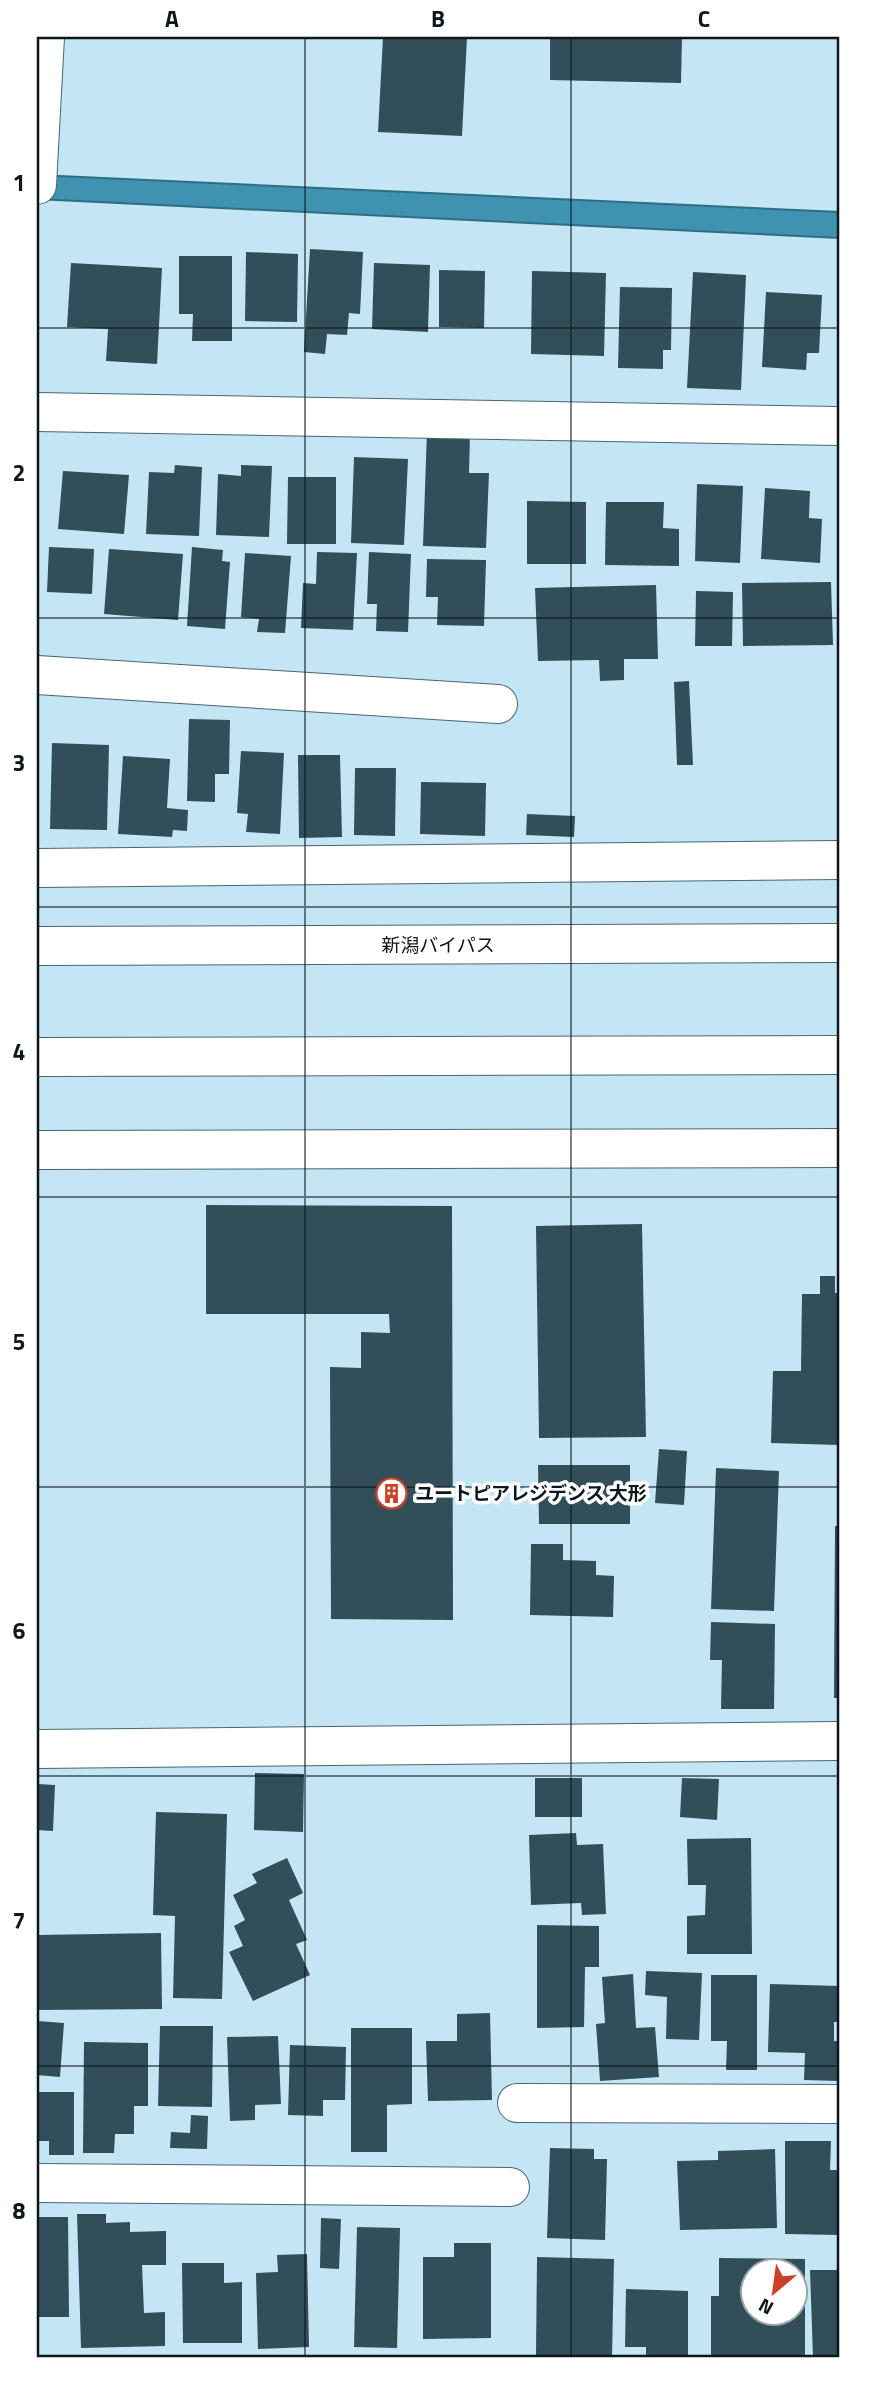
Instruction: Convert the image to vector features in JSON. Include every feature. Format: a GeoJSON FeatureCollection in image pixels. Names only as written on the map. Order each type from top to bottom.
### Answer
{"type":"FeatureCollection","features":[{"type":"Feature","properties":{"kind":"main road"},"geometry":{"type":"LineString","coordinates":[[37,175],[45,37]]}},
{"type":"Feature","properties":{"kind":"main road"},"geometry":{"type":"LineString","coordinates":[[37,412],[839,426]]}},
{"type":"Feature","properties":{"kind":"main road"},"geometry":{"type":"LineString","coordinates":[[37,675],[498,704]]}},
{"type":"Feature","properties":{"kind":"main road"},"geometry":{"type":"LineString","coordinates":[[37,868],[839,860]]}},
{"type":"Feature","properties":{"kind":"main road","name":"新潟バイパス"},"geometry":{"type":"LineString","coordinates":[[37,946],[839,943]]}},
{"type":"Feature","properties":{"kind":"main road"},"geometry":{"type":"LineString","coordinates":[[37,1057],[839,1055]]}},
{"type":"Feature","properties":{"kind":"main road"},"geometry":{"type":"LineString","coordinates":[[37,1150],[839,1148]]}},
{"type":"Feature","properties":{"kind":"main road"},"geometry":{"type":"LineString","coordinates":[[37,1749],[839,1741]]}},
{"type":"Feature","properties":{"kind":"main road"},"geometry":{"type":"LineString","coordinates":[[517,2103],[839,2104]]}},
{"type":"Feature","properties":{"kind":"main road"},"geometry":{"type":"LineString","coordinates":[[37,2183],[510,2187]]}},
{"type":"Feature","properties":{"kind":"water"},"geometry":{"type":"Polygon","coordinates":[[[37,175],[839,212],[839,238],[37,199],[37,175]]]}},
{"type":"Feature","properties":{"kind":"building"},"geometry":{"type":"Polygon","coordinates":[[[383,37],[467,37],[462,136],[378,132],[383,37]]]}},
{"type":"Feature","properties":{"kind":"building"},"geometry":{"type":"Polygon","coordinates":[[[550,37],[682,37],[681,83],[550,80],[550,37]]]}},
{"type":"Feature","properties":{"kind":"building"},"geometry":{"type":"Polygon","coordinates":[[[310,249],[363,252],[360,314],[349,313],[347,335],[327,334],[325,354],[304,352],[310,249]]]}},
{"type":"Feature","properties":{"kind":"building"},"geometry":{"type":"Polygon","coordinates":[[[246,252],[298,254],[297,322],[245,321],[246,252]]]}},
{"type":"Feature","properties":{"kind":"building"},"geometry":{"type":"Polygon","coordinates":[[[179,256],[232,256],[232,341],[192,341],[193,314],[179,314],[179,256]]]}},
{"type":"Feature","properties":{"kind":"building"},"geometry":{"type":"Polygon","coordinates":[[[71,263],[162,268],[157,364],[106,361],[108,329],[67,327],[71,263]]]}},
{"type":"Feature","properties":{"kind":"building"},"geometry":{"type":"Polygon","coordinates":[[[374,263],[430,265],[428,332],[372,329],[374,263]]]}},
{"type":"Feature","properties":{"kind":"building"},"geometry":{"type":"Polygon","coordinates":[[[439,270],[485,271],[484,328],[439,327],[439,270]]]}},
{"type":"Feature","properties":{"kind":"building"},"geometry":{"type":"Polygon","coordinates":[[[532,271],[606,273],[604,356],[531,354],[532,271]]]}},
{"type":"Feature","properties":{"kind":"building"},"geometry":{"type":"Polygon","coordinates":[[[693,272],[746,275],[741,390],[687,388],[693,272]]]}},
{"type":"Feature","properties":{"kind":"building"},"geometry":{"type":"Polygon","coordinates":[[[620,287],[672,288],[671,350],[663,350],[663,369],[618,368],[620,287]]]}},
{"type":"Feature","properties":{"kind":"building"},"geometry":{"type":"Polygon","coordinates":[[[766,292],[822,295],[819,353],[807,353],[806,370],[762,367],[766,292]]]}},
{"type":"Feature","properties":{"kind":"building"},"geometry":{"type":"Polygon","coordinates":[[[427,431],[470,433],[469,473],[489,473],[486,548],[423,546],[427,431]]]}},
{"type":"Feature","properties":{"kind":"building"},"geometry":{"type":"Polygon","coordinates":[[[354,457],[408,459],[404,545],[351,543],[354,457]]]}},
{"type":"Feature","properties":{"kind":"building"},"geometry":{"type":"Polygon","coordinates":[[[175,465],[202,467],[199,536],[146,534],[149,472],[174,473],[175,465]]]}},
{"type":"Feature","properties":{"kind":"building"},"geometry":{"type":"Polygon","coordinates":[[[241,465],[272,466],[269,537],[216,535],[218,474],[241,476],[241,465]]]}},
{"type":"Feature","properties":{"kind":"building"},"geometry":{"type":"Polygon","coordinates":[[[63,471],[129,475],[124,534],[58,529],[63,471]]]}},
{"type":"Feature","properties":{"kind":"building"},"geometry":{"type":"Polygon","coordinates":[[[288,477],[336,477],[336,544],[287,544],[288,477]]]}},
{"type":"Feature","properties":{"kind":"building"},"geometry":{"type":"Polygon","coordinates":[[[697,484],[743,486],[740,563],[695,561],[697,484]]]}},
{"type":"Feature","properties":{"kind":"building"},"geometry":{"type":"Polygon","coordinates":[[[765,488],[810,491],[809,518],[822,519],[820,563],[761,559],[765,488]]]}},
{"type":"Feature","properties":{"kind":"building"},"geometry":{"type":"Polygon","coordinates":[[[527,501],[586,502],[586,564],[527,564],[527,501]]]}},
{"type":"Feature","properties":{"kind":"building"},"geometry":{"type":"Polygon","coordinates":[[[606,502],[664,502],[663,528],[679,529],[679,566],[605,565],[606,502]]]}},
{"type":"Feature","properties":{"kind":"building"},"geometry":{"type":"Polygon","coordinates":[[[49,547],[94,549],[92,594],[47,592],[49,547]]]}},
{"type":"Feature","properties":{"kind":"building"},"geometry":{"type":"Polygon","coordinates":[[[192,547],[223,550],[222,561],[230,562],[225,629],[187,626],[192,547]]]}},
{"type":"Feature","properties":{"kind":"building"},"geometry":{"type":"Polygon","coordinates":[[[109,549],[183,554],[178,620],[104,614],[109,549]]]}},
{"type":"Feature","properties":{"kind":"building"},"geometry":{"type":"Polygon","coordinates":[[[317,552],[357,553],[353,630],[301,628],[303,583],[316,584],[317,552]]]}},
{"type":"Feature","properties":{"kind":"building"},"geometry":{"type":"Polygon","coordinates":[[[369,552],[411,554],[408,632],[376,631],[377,604],[367,604],[369,552]]]}},
{"type":"Feature","properties":{"kind":"building"},"geometry":{"type":"Polygon","coordinates":[[[245,553],[291,556],[285,633],[257,632],[259,619],[241,617],[245,553]]]}},
{"type":"Feature","properties":{"kind":"building"},"geometry":{"type":"Polygon","coordinates":[[[427,559],[486,560],[484,626],[437,625],[438,597],[426,597],[427,559]]]}},
{"type":"Feature","properties":{"kind":"building"},"geometry":{"type":"Polygon","coordinates":[[[831,582],[833,645],[743,646],[742,583],[831,582]]]}},
{"type":"Feature","properties":{"kind":"building"},"geometry":{"type":"Polygon","coordinates":[[[656,585],[658,659],[624,659],[624,680],[600,681],[599,660],[538,661],[535,588],[656,585]]]}},
{"type":"Feature","properties":{"kind":"building"},"geometry":{"type":"Polygon","coordinates":[[[696,591],[733,592],[732,646],[695,646],[696,591]]]}},
{"type":"Feature","properties":{"kind":"building"},"geometry":{"type":"Polygon","coordinates":[[[689,681],[693,765],[677,765],[674,682],[689,681]]]}},
{"type":"Feature","properties":{"kind":"building"},"geometry":{"type":"Polygon","coordinates":[[[189,719],[230,720],[229,774],[215,774],[215,802],[187,801],[189,719]]]}},
{"type":"Feature","properties":{"kind":"building"},"geometry":{"type":"Polygon","coordinates":[[[52,743],[109,745],[107,830],[50,829],[52,743]]]}},
{"type":"Feature","properties":{"kind":"building"},"geometry":{"type":"Polygon","coordinates":[[[241,751],[284,753],[280,834],[246,832],[248,814],[237,813],[241,751]]]}},
{"type":"Feature","properties":{"kind":"building"},"geometry":{"type":"Polygon","coordinates":[[[298,755],[340,755],[342,837],[299,838],[298,755]]]}},
{"type":"Feature","properties":{"kind":"building"},"geometry":{"type":"Polygon","coordinates":[[[123,756],[170,759],[167,808],[188,810],[187,831],[173,830],[172,837],[118,834],[123,756]]]}},
{"type":"Feature","properties":{"kind":"building"},"geometry":{"type":"Polygon","coordinates":[[[355,768],[396,768],[395,836],[354,835],[355,768]]]}},
{"type":"Feature","properties":{"kind":"building"},"geometry":{"type":"Polygon","coordinates":[[[421,782],[486,783],[485,836],[420,834],[421,782]]]}},
{"type":"Feature","properties":{"kind":"building"},"geometry":{"type":"Polygon","coordinates":[[[527,814],[575,816],[574,837],[526,835],[527,814]]]}},
{"type":"Feature","properties":{"kind":"building","name":"ユートピアレジデンス 大形"},"geometry":{"type":"Polygon","coordinates":[[[206,1205],[452,1206],[453,1620],[331,1619],[330,1367],[361,1368],[361,1332],[390,1333],[389,1314],[206,1314],[206,1205]]]}},
{"type":"Feature","properties":{"kind":"building"},"geometry":{"type":"Polygon","coordinates":[[[642,1224],[646,1437],[539,1438],[536,1226],[642,1224]]]}},
{"type":"Feature","properties":{"kind":"building"},"geometry":{"type":"Polygon","coordinates":[[[820,1276],[835,1276],[835,1293],[839,1293],[839,1445],[771,1443],[773,1371],[801,1371],[802,1294],[820,1294],[820,1276]]]}},
{"type":"Feature","properties":{"kind":"building"},"geometry":{"type":"Polygon","coordinates":[[[659,1449],[687,1451],[684,1505],[655,1503],[659,1449]]]}},
{"type":"Feature","properties":{"kind":"building"},"geometry":{"type":"Polygon","coordinates":[[[538,1465],[630,1465],[630,1524],[539,1524],[538,1465]]]}},
{"type":"Feature","properties":{"kind":"building"},"geometry":{"type":"Polygon","coordinates":[[[716,1468],[779,1471],[774,1611],[711,1609],[716,1468]]]}},
{"type":"Feature","properties":{"kind":"building"},"geometry":{"type":"Polygon","coordinates":[[[835,1526],[839,1526],[839,1698],[834,1698],[835,1526]]]}},
{"type":"Feature","properties":{"kind":"building"},"geometry":{"type":"Polygon","coordinates":[[[531,1544],[563,1544],[563,1560],[596,1561],[596,1575],[614,1576],[613,1617],[530,1615],[531,1544]]]}},
{"type":"Feature","properties":{"kind":"building"},"geometry":{"type":"Polygon","coordinates":[[[711,1622],[775,1624],[774,1709],[721,1709],[722,1660],[710,1660],[711,1622]]]}},
{"type":"Feature","properties":{"kind":"building"},"geometry":{"type":"Polygon","coordinates":[[[255,1773],[304,1774],[303,1832],[254,1830],[255,1773]]]}},
{"type":"Feature","properties":{"kind":"building"},"geometry":{"type":"Polygon","coordinates":[[[535,1778],[582,1778],[582,1817],[535,1817],[535,1778]]]}},
{"type":"Feature","properties":{"kind":"building"},"geometry":{"type":"Polygon","coordinates":[[[682,1778],[719,1779],[717,1820],[680,1817],[682,1778]]]}},
{"type":"Feature","properties":{"kind":"building"},"geometry":{"type":"Polygon","coordinates":[[[37,1784],[55,1785],[53,1831],[37,1830],[37,1784]]]}},
{"type":"Feature","properties":{"kind":"building"},"geometry":{"type":"Polygon","coordinates":[[[156,1812],[227,1814],[222,1999],[173,1998],[175,1916],[153,1915],[156,1812]]]}},
{"type":"Feature","properties":{"kind":"building"},"geometry":{"type":"Polygon","coordinates":[[[576,1833],[577,1845],[603,1844],[606,1914],[582,1915],[581,1903],[531,1905],[529,1835],[576,1833]]]}},
{"type":"Feature","properties":{"kind":"building"},"geometry":{"type":"Polygon","coordinates":[[[751,1838],[752,1954],[687,1954],[687,1916],[705,1915],[706,1885],[688,1885],[687,1839],[751,1838]]]}},
{"type":"Feature","properties":{"kind":"building"},"geometry":{"type":"Polygon","coordinates":[[[287,1858],[303,1893],[289,1900],[307,1940],[296,1944],[310,1975],[253,2001],[229,1952],[243,1946],[234,1926],[245,1920],[233,1895],[257,1883],[252,1874],[287,1858]]]}},
{"type":"Feature","properties":{"kind":"building"},"geometry":{"type":"Polygon","coordinates":[[[537,1925],[599,1926],[599,1967],[585,1967],[584,2027],[537,2028],[537,1925]]]}},
{"type":"Feature","properties":{"kind":"building"},"geometry":{"type":"Polygon","coordinates":[[[161,1933],[162,2009],[37,2010],[37,1935],[161,1933]]]}},
{"type":"Feature","properties":{"kind":"building"},"geometry":{"type":"Polygon","coordinates":[[[646,1971],[702,1973],[699,2040],[666,2039],[667,1997],[645,1995],[646,1971]]]}},
{"type":"Feature","properties":{"kind":"building"},"geometry":{"type":"Polygon","coordinates":[[[633,1974],[636,2028],[655,2027],[659,2077],[600,2081],[596,2024],[605,2023],[602,1977],[633,1974]]]}},
{"type":"Feature","properties":{"kind":"building"},"geometry":{"type":"Polygon","coordinates":[[[711,1975],[757,1975],[757,2070],[726,2070],[727,2041],[711,2041],[711,1975]]]}},
{"type":"Feature","properties":{"kind":"building"},"geometry":{"type":"Polygon","coordinates":[[[770,1984],[839,1986],[839,2022],[834,2022],[834,2041],[839,2041],[839,2081],[804,2080],[805,2053],[768,2052],[770,1984]]]}},
{"type":"Feature","properties":{"kind":"building"},"geometry":{"type":"Polygon","coordinates":[[[490,2013],[492,2100],[428,2101],[426,2041],[457,2041],[457,2014],[490,2013]]]}},
{"type":"Feature","properties":{"kind":"building"},"geometry":{"type":"Polygon","coordinates":[[[37,2021],[64,2023],[60,2077],[37,2075],[37,2021]]]}},
{"type":"Feature","properties":{"kind":"building"},"geometry":{"type":"Polygon","coordinates":[[[160,2026],[213,2026],[212,2107],[158,2106],[160,2026]]]}},
{"type":"Feature","properties":{"kind":"building"},"geometry":{"type":"Polygon","coordinates":[[[351,2028],[412,2028],[412,2104],[387,2105],[387,2152],[351,2152],[351,2028]]]}},
{"type":"Feature","properties":{"kind":"building"},"geometry":{"type":"Polygon","coordinates":[[[278,2036],[281,2104],[255,2105],[255,2120],[230,2121],[227,2037],[278,2036]]]}},
{"type":"Feature","properties":{"kind":"building"},"geometry":{"type":"Polygon","coordinates":[[[84,2042],[148,2043],[148,2106],[134,2106],[134,2134],[115,2134],[114,2153],[83,2153],[84,2042]]]}},
{"type":"Feature","properties":{"kind":"building"},"geometry":{"type":"Polygon","coordinates":[[[290,2045],[346,2047],[345,2100],[323,2100],[323,2116],[288,2115],[290,2045]]]}},
{"type":"Feature","properties":{"kind":"building"},"geometry":{"type":"Polygon","coordinates":[[[37,2092],[74,2092],[74,2155],[49,2155],[49,2141],[37,2141],[37,2092]]]}},
{"type":"Feature","properties":{"kind":"building"},"geometry":{"type":"Polygon","coordinates":[[[191,2115],[208,2116],[207,2149],[170,2148],[171,2132],[190,2133],[191,2115]]]}},
{"type":"Feature","properties":{"kind":"building"},"geometry":{"type":"Polygon","coordinates":[[[785,2141],[831,2141],[830,2170],[839,2170],[839,2235],[785,2234],[785,2141]]]}},
{"type":"Feature","properties":{"kind":"building"},"geometry":{"type":"Polygon","coordinates":[[[550,2148],[594,2149],[594,2159],[607,2159],[605,2240],[547,2238],[550,2148]]]}},
{"type":"Feature","properties":{"kind":"building"},"geometry":{"type":"Polygon","coordinates":[[[775,2149],[777,2228],[680,2230],[677,2161],[718,2160],[718,2151],[775,2149]]]}},
{"type":"Feature","properties":{"kind":"building"},"geometry":{"type":"Polygon","coordinates":[[[77,2214],[106,2214],[106,2223],[130,2222],[130,2232],[166,2231],[166,2265],[142,2265],[144,2313],[165,2312],[165,2346],[81,2348],[77,2214]]]}},
{"type":"Feature","properties":{"kind":"building"},"geometry":{"type":"Polygon","coordinates":[[[37,2217],[68,2217],[69,2317],[37,2317],[37,2217]]]}},
{"type":"Feature","properties":{"kind":"building"},"geometry":{"type":"Polygon","coordinates":[[[321,2218],[341,2219],[339,2269],[320,2268],[321,2218]]]}},
{"type":"Feature","properties":{"kind":"building"},"geometry":{"type":"Polygon","coordinates":[[[357,2227],[400,2228],[397,2348],[354,2347],[357,2227]]]}},
{"type":"Feature","properties":{"kind":"building"},"geometry":{"type":"Polygon","coordinates":[[[454,2243],[491,2243],[491,2338],[423,2339],[423,2257],[454,2257],[454,2243]]]}},
{"type":"Feature","properties":{"kind":"building"},"geometry":{"type":"Polygon","coordinates":[[[307,2254],[309,2347],[258,2349],[256,2273],[278,2272],[277,2255],[307,2254]]]}},
{"type":"Feature","properties":{"kind":"building"},"geometry":{"type":"Polygon","coordinates":[[[537,2257],[614,2259],[612,2357],[536,2357],[537,2257]]]}},
{"type":"Feature","properties":{"kind":"building"},"geometry":{"type":"Polygon","coordinates":[[[719,2258],[740,2258],[740,2328],[805,2328],[805,2357],[711,2357],[711,2296],[719,2296],[719,2258]]]}},
{"type":"Feature","properties":{"kind":"building"},"geometry":{"type":"Polygon","coordinates":[[[182,2263],[224,2263],[224,2283],[242,2282],[242,2343],[183,2343],[182,2263]]]}},
{"type":"Feature","properties":{"kind":"building"},"geometry":{"type":"Polygon","coordinates":[[[810,2270],[839,2270],[839,2357],[813,2357],[810,2270]]]}},
{"type":"Feature","properties":{"kind":"building"},"geometry":{"type":"Polygon","coordinates":[[[626,2289],[688,2291],[688,2357],[646,2357],[646,2347],[625,2347],[626,2289]]]}},
{"type":"Feature","properties":{"kind":"place","name":"ユートピアレジデンス 大形"},"geometry":{"type":"Point","coordinates":[392,1493]}}]}
